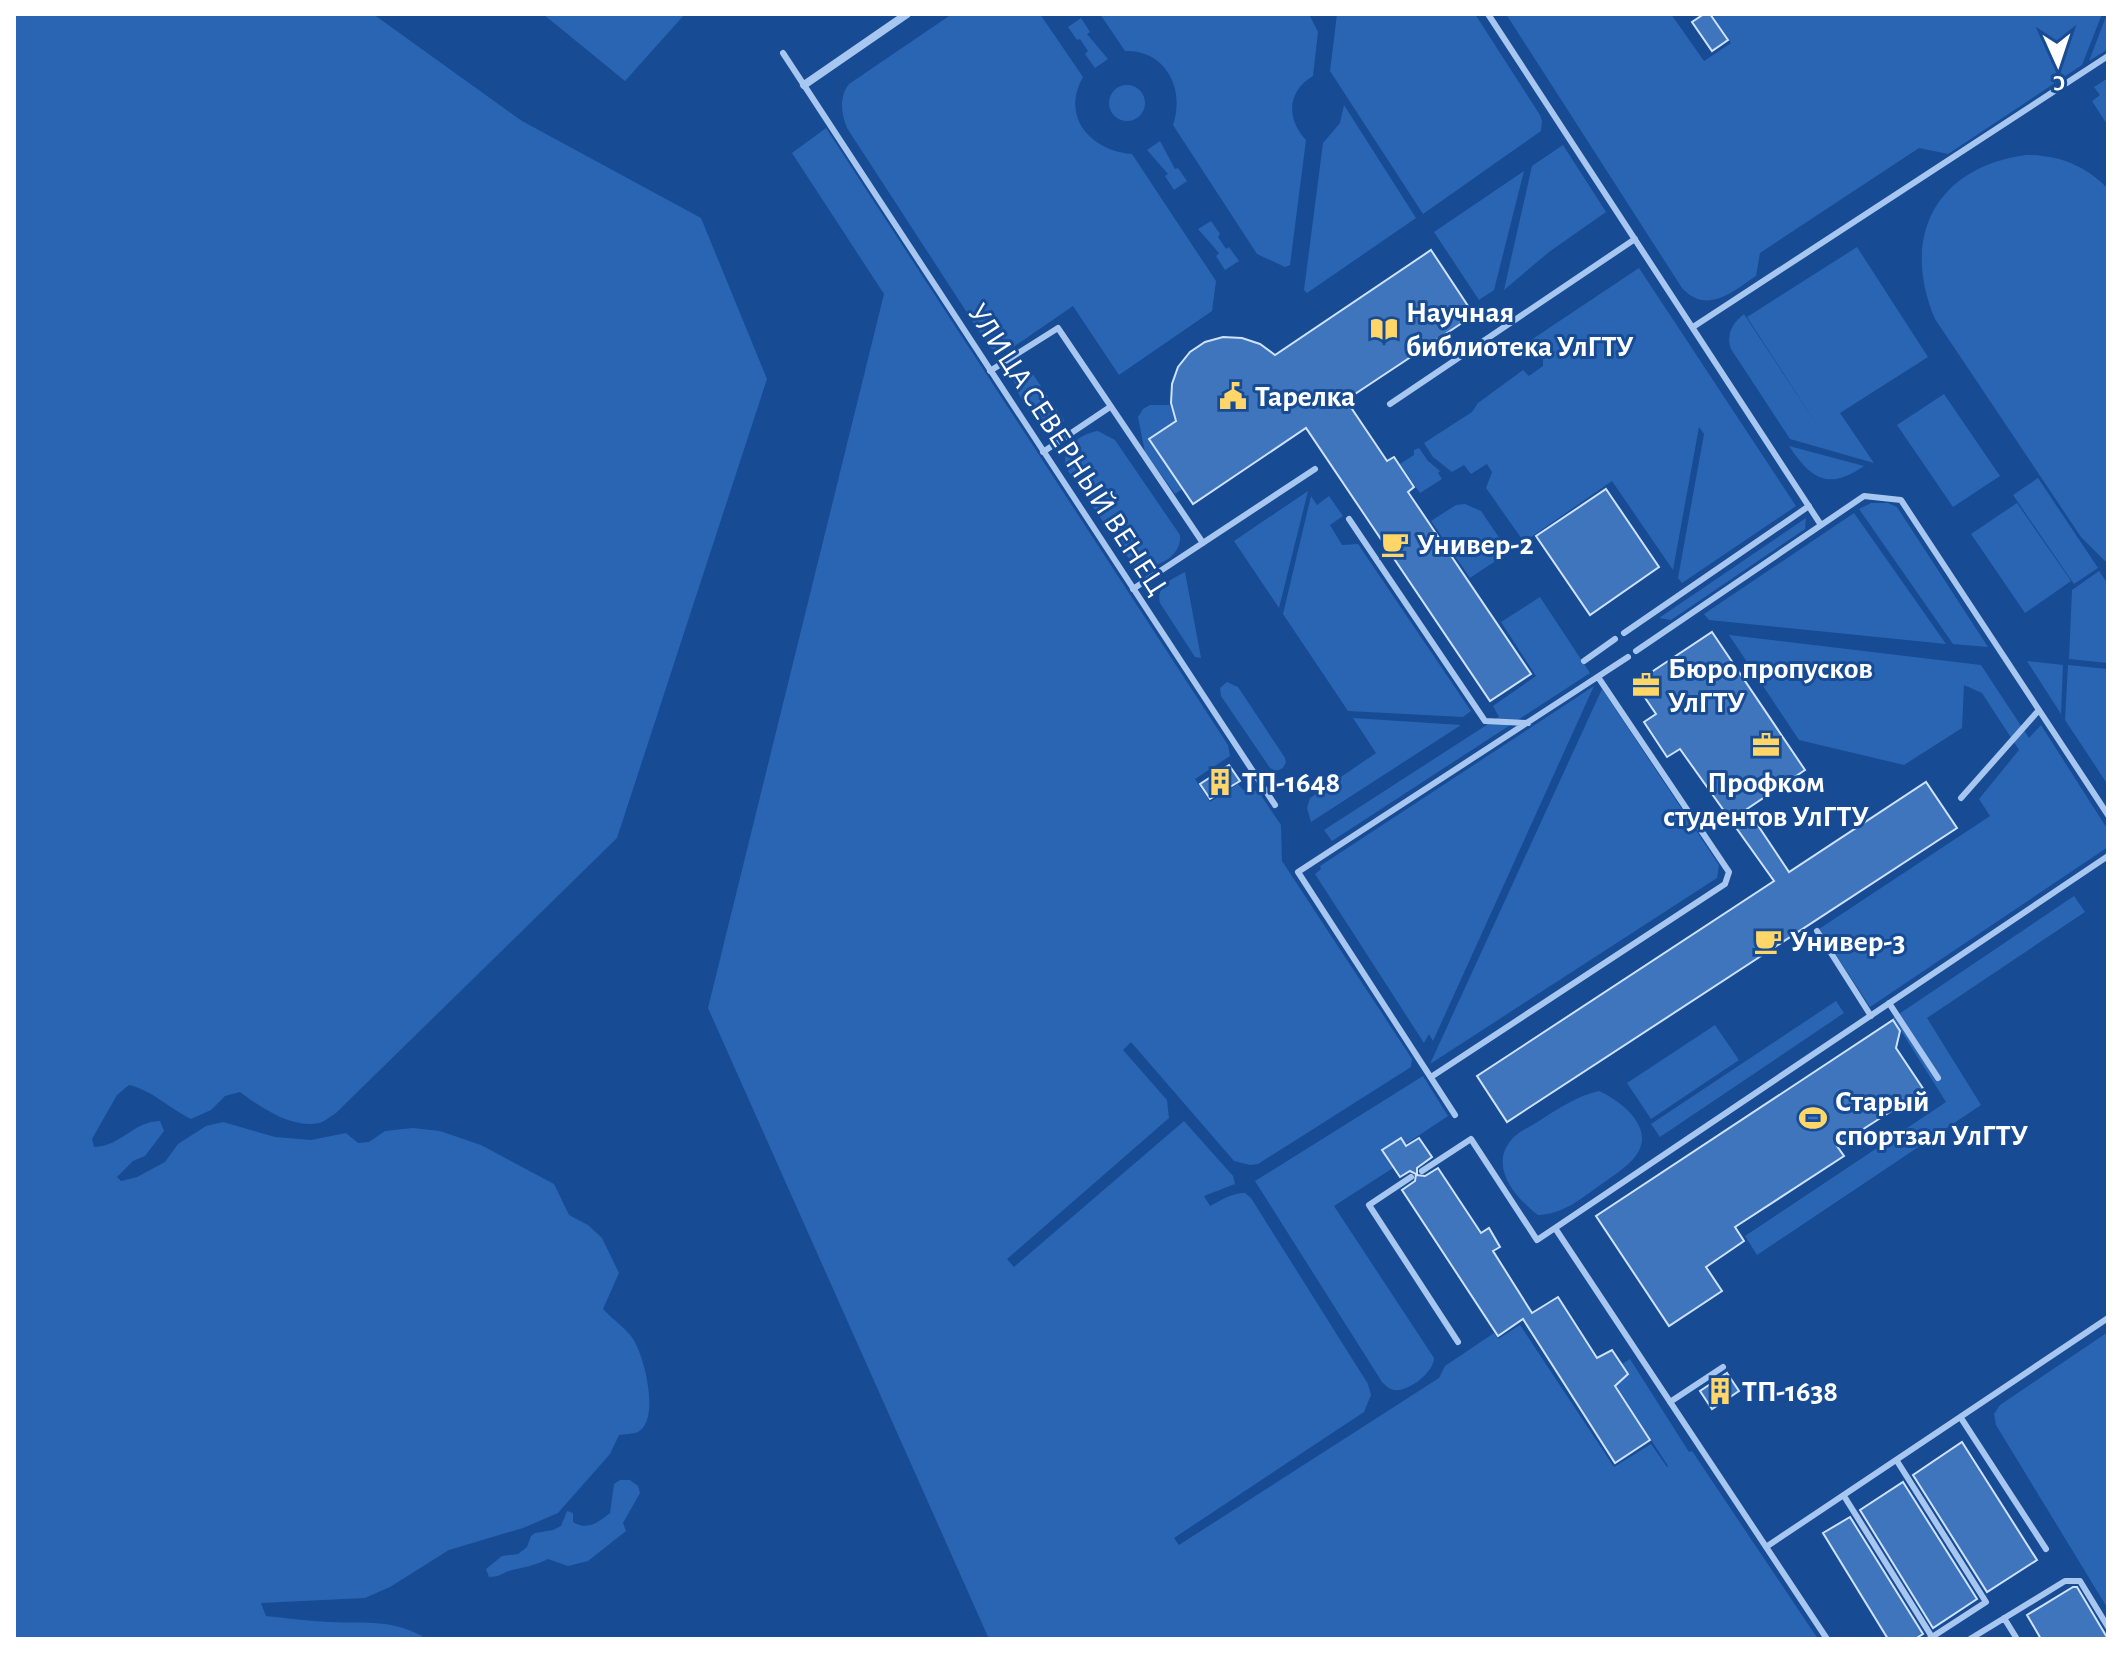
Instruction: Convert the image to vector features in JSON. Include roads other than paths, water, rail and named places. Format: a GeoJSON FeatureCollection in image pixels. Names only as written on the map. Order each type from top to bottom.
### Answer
{"type":"FeatureCollection","features":[{"type":"Feature","properties":{"kind":"street"},"geometry":{"type":"LineString","coordinates":[[804,85],[907,14]]}},
{"type":"Feature","properties":{"kind":"lane"},"geometry":{"type":"LineString","coordinates":[[1488,14],[1821,525]]}},
{"type":"Feature","properties":{"kind":"lane","name":"УЛИЦА СЕВЕРНЫЙ ВЕНЕЦ"},"geometry":{"type":"LineString","coordinates":[[783,53],[1275,805]]}},
{"type":"Feature","properties":{"kind":"lane"},"geometry":{"type":"LineString","coordinates":[[1693,327],[2108,56]]}},
{"type":"Feature","properties":{"kind":"lane"},"geometry":{"type":"LineString","coordinates":[[1390,404],[1635,239]]}},
{"type":"Feature","properties":{"kind":"lane"},"geometry":{"type":"LineString","coordinates":[[990,371],[1058,328],[1203,543]]}},
{"type":"Feature","properties":{"kind":"lane"},"geometry":{"type":"LineString","coordinates":[[1043,452],[1110,407]]}},
{"type":"Feature","properties":{"kind":"lane"},"geometry":{"type":"LineString","coordinates":[[1133,589],[1315,469]]}},
{"type":"Feature","properties":{"kind":"lane"},"geometry":{"type":"LineString","coordinates":[[1636,651],[1864,496],[1901,500],[2108,815]]}},
{"type":"Feature","properties":{"kind":"lane"},"geometry":{"type":"LineString","coordinates":[[1624,633],[1809,506]]}},
{"type":"Feature","properties":{"kind":"lane"},"geometry":{"type":"LineString","coordinates":[[1349,519],[1485,721],[1528,723]]}},
{"type":"Feature","properties":{"kind":"lane"},"geometry":{"type":"LineString","coordinates":[[1584,661],[1615,639]]}},
{"type":"Feature","properties":{"kind":"lane"},"geometry":{"type":"LineString","coordinates":[[1455,1115],[1298,872],[1628,657]]}},
{"type":"Feature","properties":{"kind":"lane"},"geometry":{"type":"LineString","coordinates":[[1431,1077],[1725,884],[1729,872],[1598,677]]}},
{"type":"Feature","properties":{"kind":"lane"},"geometry":{"type":"LineString","coordinates":[[1961,798],[2039,710]]}},
{"type":"Feature","properties":{"kind":"lane"},"geometry":{"type":"LineString","coordinates":[[1422,1171],[1471,1139],[1537,1240],[2108,856]]}},
{"type":"Feature","properties":{"kind":"lane"},"geometry":{"type":"LineString","coordinates":[[1817,931],[1871,1016]]}},
{"type":"Feature","properties":{"kind":"lane"},"geometry":{"type":"LineString","coordinates":[[1889,1003],[1938,1078]]}},
{"type":"Feature","properties":{"kind":"lane"},"geometry":{"type":"LineString","coordinates":[[1411,1177],[1369,1205],[1458,1342]]}},
{"type":"Feature","properties":{"kind":"lane"},"geometry":{"type":"LineString","coordinates":[[1555,1228],[1827,1639]]}},
{"type":"Feature","properties":{"kind":"lane"},"geometry":{"type":"LineString","coordinates":[[1766,1547],[2108,1318]]}},
{"type":"Feature","properties":{"kind":"lane"},"geometry":{"type":"LineString","coordinates":[[1670,1402],[1723,1367]]}},
{"type":"Feature","properties":{"kind":"lane"},"geometry":{"type":"LineString","coordinates":[[1961,1418],[2046,1549]]}},
{"type":"Feature","properties":{"kind":"lane"},"geometry":{"type":"LineString","coordinates":[[1844,1496],[1930,1638],[1986,1602],[1897,1461]]}},
{"type":"Feature","properties":{"kind":"lane"},"geometry":{"type":"LineString","coordinates":[[1970,1639],[2065,1581],[2080,1581],[2108,1627]]}},
{"type":"Feature","properties":{"kind":"lane"},"geometry":{"type":"LineString","coordinates":[[2004,1618],[2017,1639]]}},
{"type":"Feature","properties":{"kind":"place","name":"Научная библиотека УлГТУ"},"geometry":{"type":"Point","coordinates":[1384,329]}},
{"type":"Feature","properties":{"kind":"place","name":"Тарелка"},"geometry":{"type":"Point","coordinates":[1233,396]}},
{"type":"Feature","properties":{"kind":"place","name":"Универ-2"},"geometry":{"type":"Point","coordinates":[1395,544]}},
{"type":"Feature","properties":{"kind":"place","name":"Бюро пропусков УлГТУ"},"geometry":{"type":"Point","coordinates":[1646,685]}},
{"type":"Feature","properties":{"kind":"place","name":"Профком студентов УлГТУ"},"geometry":{"type":"Point","coordinates":[1766,745]}},
{"type":"Feature","properties":{"kind":"place","name":"ТП-1648"},"geometry":{"type":"Point","coordinates":[1220,782]}},
{"type":"Feature","properties":{"kind":"place","name":"Универ-3"},"geometry":{"type":"Point","coordinates":[1768,941]}},
{"type":"Feature","properties":{"kind":"place","name":"Старый спортзал УлГТУ"},"geometry":{"type":"Point","coordinates":[1813,1118]}},
{"type":"Feature","properties":{"kind":"place","name":"ТП-1638"},"geometry":{"type":"Point","coordinates":[1720,1391]}}]}
